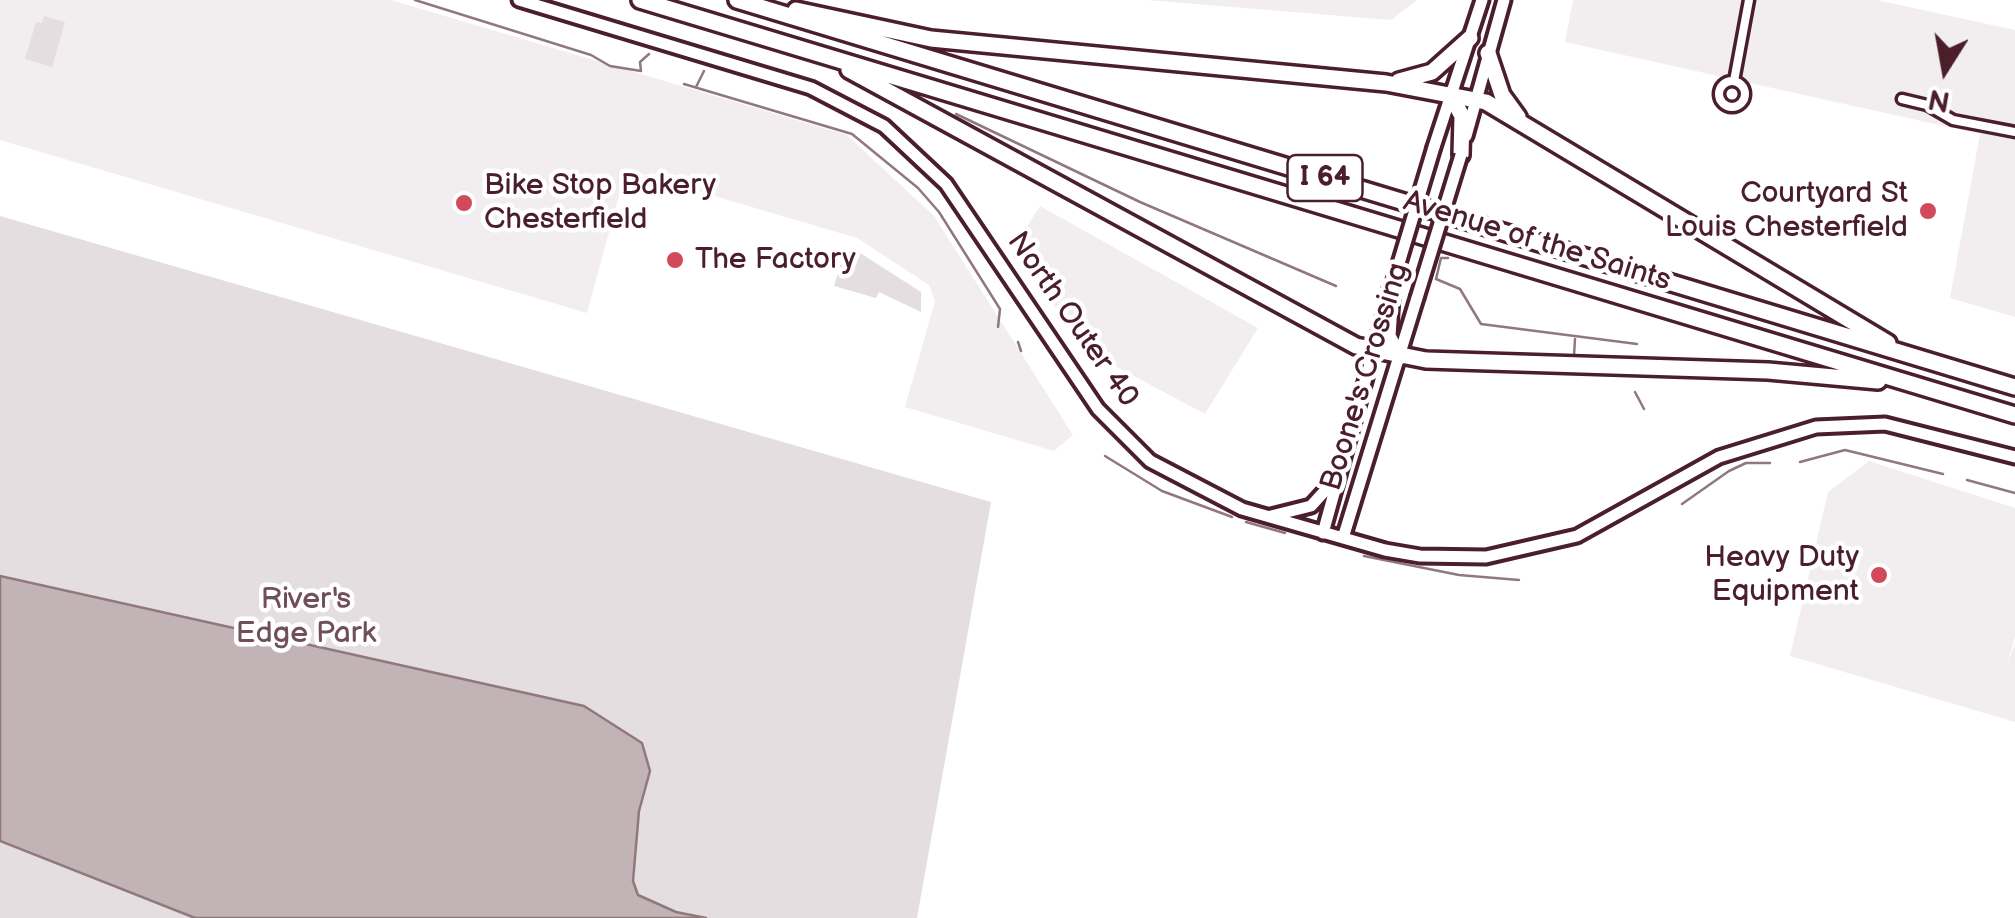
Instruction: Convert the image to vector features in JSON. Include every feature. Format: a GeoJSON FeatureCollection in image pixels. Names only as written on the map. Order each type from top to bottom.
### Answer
{"type":"FeatureCollection","features":[{"type":"Feature","properties":{"kind":"highway","name":"Avenue of the Saints"},"geometry":{"type":"LineString","coordinates":[[640,0],[2015,416]]}},
{"type":"Feature","properties":{"kind":"highway","name":"Avenue of the Saints"},"geometry":{"type":"LineString","coordinates":[[741,1],[2015,387]]}},
{"type":"Feature","properties":{"kind":"highway"},"geometry":{"type":"LineString","coordinates":[[741,1],[832,15],[930,40],[1386,83],[1477,100],[1520,120],[1904,353]]}},
{"type":"Feature","properties":{"kind":"highway"},"geometry":{"type":"LineString","coordinates":[[1386,83],[1432,72],[1471,34]]}},
{"type":"Feature","properties":{"kind":"highway"},"geometry":{"type":"LineString","coordinates":[[1488,53],[1502,95],[1520,120]]}},
{"type":"Feature","properties":{"kind":"highway"},"geometry":{"type":"LineString","coordinates":[[819,54],[1373,350],[1399,357],[1768,371],[1912,384]]}},
{"type":"Feature","properties":{"kind":"highway"},"geometry":{"type":"LineString","coordinates":[[1450,94],[1462,116],[1461,155]]}},
{"type":"Feature","properties":{"kind":"highway"},"geometry":{"type":"LineString","coordinates":[[1390,290],[1388,336],[1399,357]]}},
{"type":"Feature","properties":{"kind":"street","name":"North Outer 40"},"geometry":{"type":"LineString","coordinates":[[519,0],[812,88],[884,126],[946,184],[1080,384],[1128,439],[1150,461],[1206,495],[1268,517],[1420,556],[1518,553],[1577,536],[1719,457],[1750,444],[1844,423],[1916,430],[2015,457]]}},
{"type":"Feature","properties":{"kind":"street"},"geometry":{"type":"LineString","coordinates":[[1471,34],[1473,0]]}},
{"type":"Feature","properties":{"kind":"street","name":"Boone's Crossing"},"geometry":{"type":"LineString","coordinates":[[1322,533],[1390,290],[1482,0]]}},
{"type":"Feature","properties":{"kind":"street","name":"Boone's Crossing"},"geometry":{"type":"LineString","coordinates":[[1343,538],[1461,155],[1504,0]]}},
{"type":"Feature","properties":{"kind":"street"},"geometry":{"type":"LineString","coordinates":[[1734,80],[1749,0]]}},
{"type":"Feature","properties":{"kind":"street"},"geometry":{"type":"LineString","coordinates":[[1902,99],[1927,105],[1953,120],[2015,132]]}},
{"type":"Feature","properties":{"kind":"street"},"geometry":{"type":"LineString","coordinates":[[1268,517],[1311,506],[1327,492],[1340,467]]}},
{"type":"Feature","properties":{"kind":"shaded area"},"geometry":{"type":"Polygon","coordinates":[[[0,0],[391,0],[847,135],[934,216],[1073,435],[1054,451],[905,407],[935,301],[929,285],[857,238],[626,170],[587,313],[0,140],[0,0]]]}},
{"type":"Feature","properties":{"kind":"shaded area"},"geometry":{"type":"Polygon","coordinates":[[[1146,0],[1417,0],[1391,20],[1146,0]]]}},
{"type":"Feature","properties":{"kind":"shaded area"},"geometry":{"type":"Polygon","coordinates":[[[1573,0],[1877,0],[2015,30],[2015,317],[1950,298],[1980,134],[1565,42],[1573,0]]]}},
{"type":"Feature","properties":{"kind":"shaded area"},"geometry":{"type":"Polygon","coordinates":[[[1040,206],[1258,328],[1205,414],[1081,348],[1016,245],[1040,206]]]}},
{"type":"Feature","properties":{"kind":"shaded area"},"geometry":{"type":"Polygon","coordinates":[[[1869,461],[2015,508],[2015,637],[2007,666],[2015,643],[2015,722],[1790,656],[1828,492],[1869,461]]]}},
{"type":"Feature","properties":{"kind":"shaded area"},"geometry":{"type":"Polygon","coordinates":[[[0,576],[584,706],[642,743],[650,771],[639,811],[633,881],[638,895],[676,912],[706,918],[195,918],[0,841],[0,576]]]}},
{"type":"Feature","properties":{"kind":"green space"},"geometry":{"type":"Polygon","coordinates":[[[44,16],[65,22],[52,67],[25,59],[36,22],[42,23],[44,16]]]}},
{"type":"Feature","properties":{"kind":"green space","name":"River's Edge Park"},"geometry":{"type":"Polygon","coordinates":[[[0,216],[991,502],[917,918],[0,918],[0,216]]]}},
{"type":"Feature","properties":{"kind":"green space"},"geometry":{"type":"Polygon","coordinates":[[[845,250],[857,251],[921,292],[921,312],[879,292],[876,298],[834,286],[845,250]]]}},
{"type":"Feature","properties":{"kind":"waterway"},"geometry":{"type":"LineString","coordinates":[[415,0],[591,55],[610,66],[641,71],[640,62],[649,54]]}},
{"type":"Feature","properties":{"kind":"waterway"},"geometry":{"type":"LineString","coordinates":[[696,87],[704,71]]}},
{"type":"Feature","properties":{"kind":"waterway"},"geometry":{"type":"LineString","coordinates":[[684,84],[852,134],[918,188],[939,212],[1000,309],[998,327]]}},
{"type":"Feature","properties":{"kind":"waterway"},"geometry":{"type":"LineString","coordinates":[[956,114],[1140,202],[1336,286]]}},
{"type":"Feature","properties":{"kind":"waterway"},"geometry":{"type":"LineString","coordinates":[[1448,258],[1441,258],[1436,279],[1460,289],[1481,324],[1637,344]]}},
{"type":"Feature","properties":{"kind":"waterway"},"geometry":{"type":"LineString","coordinates":[[1574,356],[1575,339]]}},
{"type":"Feature","properties":{"kind":"waterway"},"geometry":{"type":"LineString","coordinates":[[1018,342],[1021,351]]}},
{"type":"Feature","properties":{"kind":"waterway"},"geometry":{"type":"LineString","coordinates":[[1635,392],[1644,409]]}},
{"type":"Feature","properties":{"kind":"waterway"},"geometry":{"type":"LineString","coordinates":[[1800,462],[1845,450],[1943,474]]}},
{"type":"Feature","properties":{"kind":"waterway"},"geometry":{"type":"LineString","coordinates":[[1105,456],[1162,491],[1232,517]]}},
{"type":"Feature","properties":{"kind":"waterway"},"geometry":{"type":"LineString","coordinates":[[1682,504],[1746,463],[1770,463]]}},
{"type":"Feature","properties":{"kind":"waterway"},"geometry":{"type":"LineString","coordinates":[[1967,480],[2015,493]]}},
{"type":"Feature","properties":{"kind":"waterway"},"geometry":{"type":"LineString","coordinates":[[1246,522],[1285,533]]}},
{"type":"Feature","properties":{"kind":"waterway"},"geometry":{"type":"LineString","coordinates":[[1364,556],[1459,575],[1519,580]]}},
{"type":"Feature","properties":{"kind":"place","name":"Bike Stop Bakery Chesterfield"},"geometry":{"type":"Point","coordinates":[464,203]}},
{"type":"Feature","properties":{"kind":"place","name":"Courtyard St Louis Chesterfield"},"geometry":{"type":"Point","coordinates":[1928,211]}},
{"type":"Feature","properties":{"kind":"place","name":"The Factory"},"geometry":{"type":"Point","coordinates":[675,260]}},
{"type":"Feature","properties":{"kind":"place","name":"Heavy Duty Equipment"},"geometry":{"type":"Point","coordinates":[1879,575]}}]}
